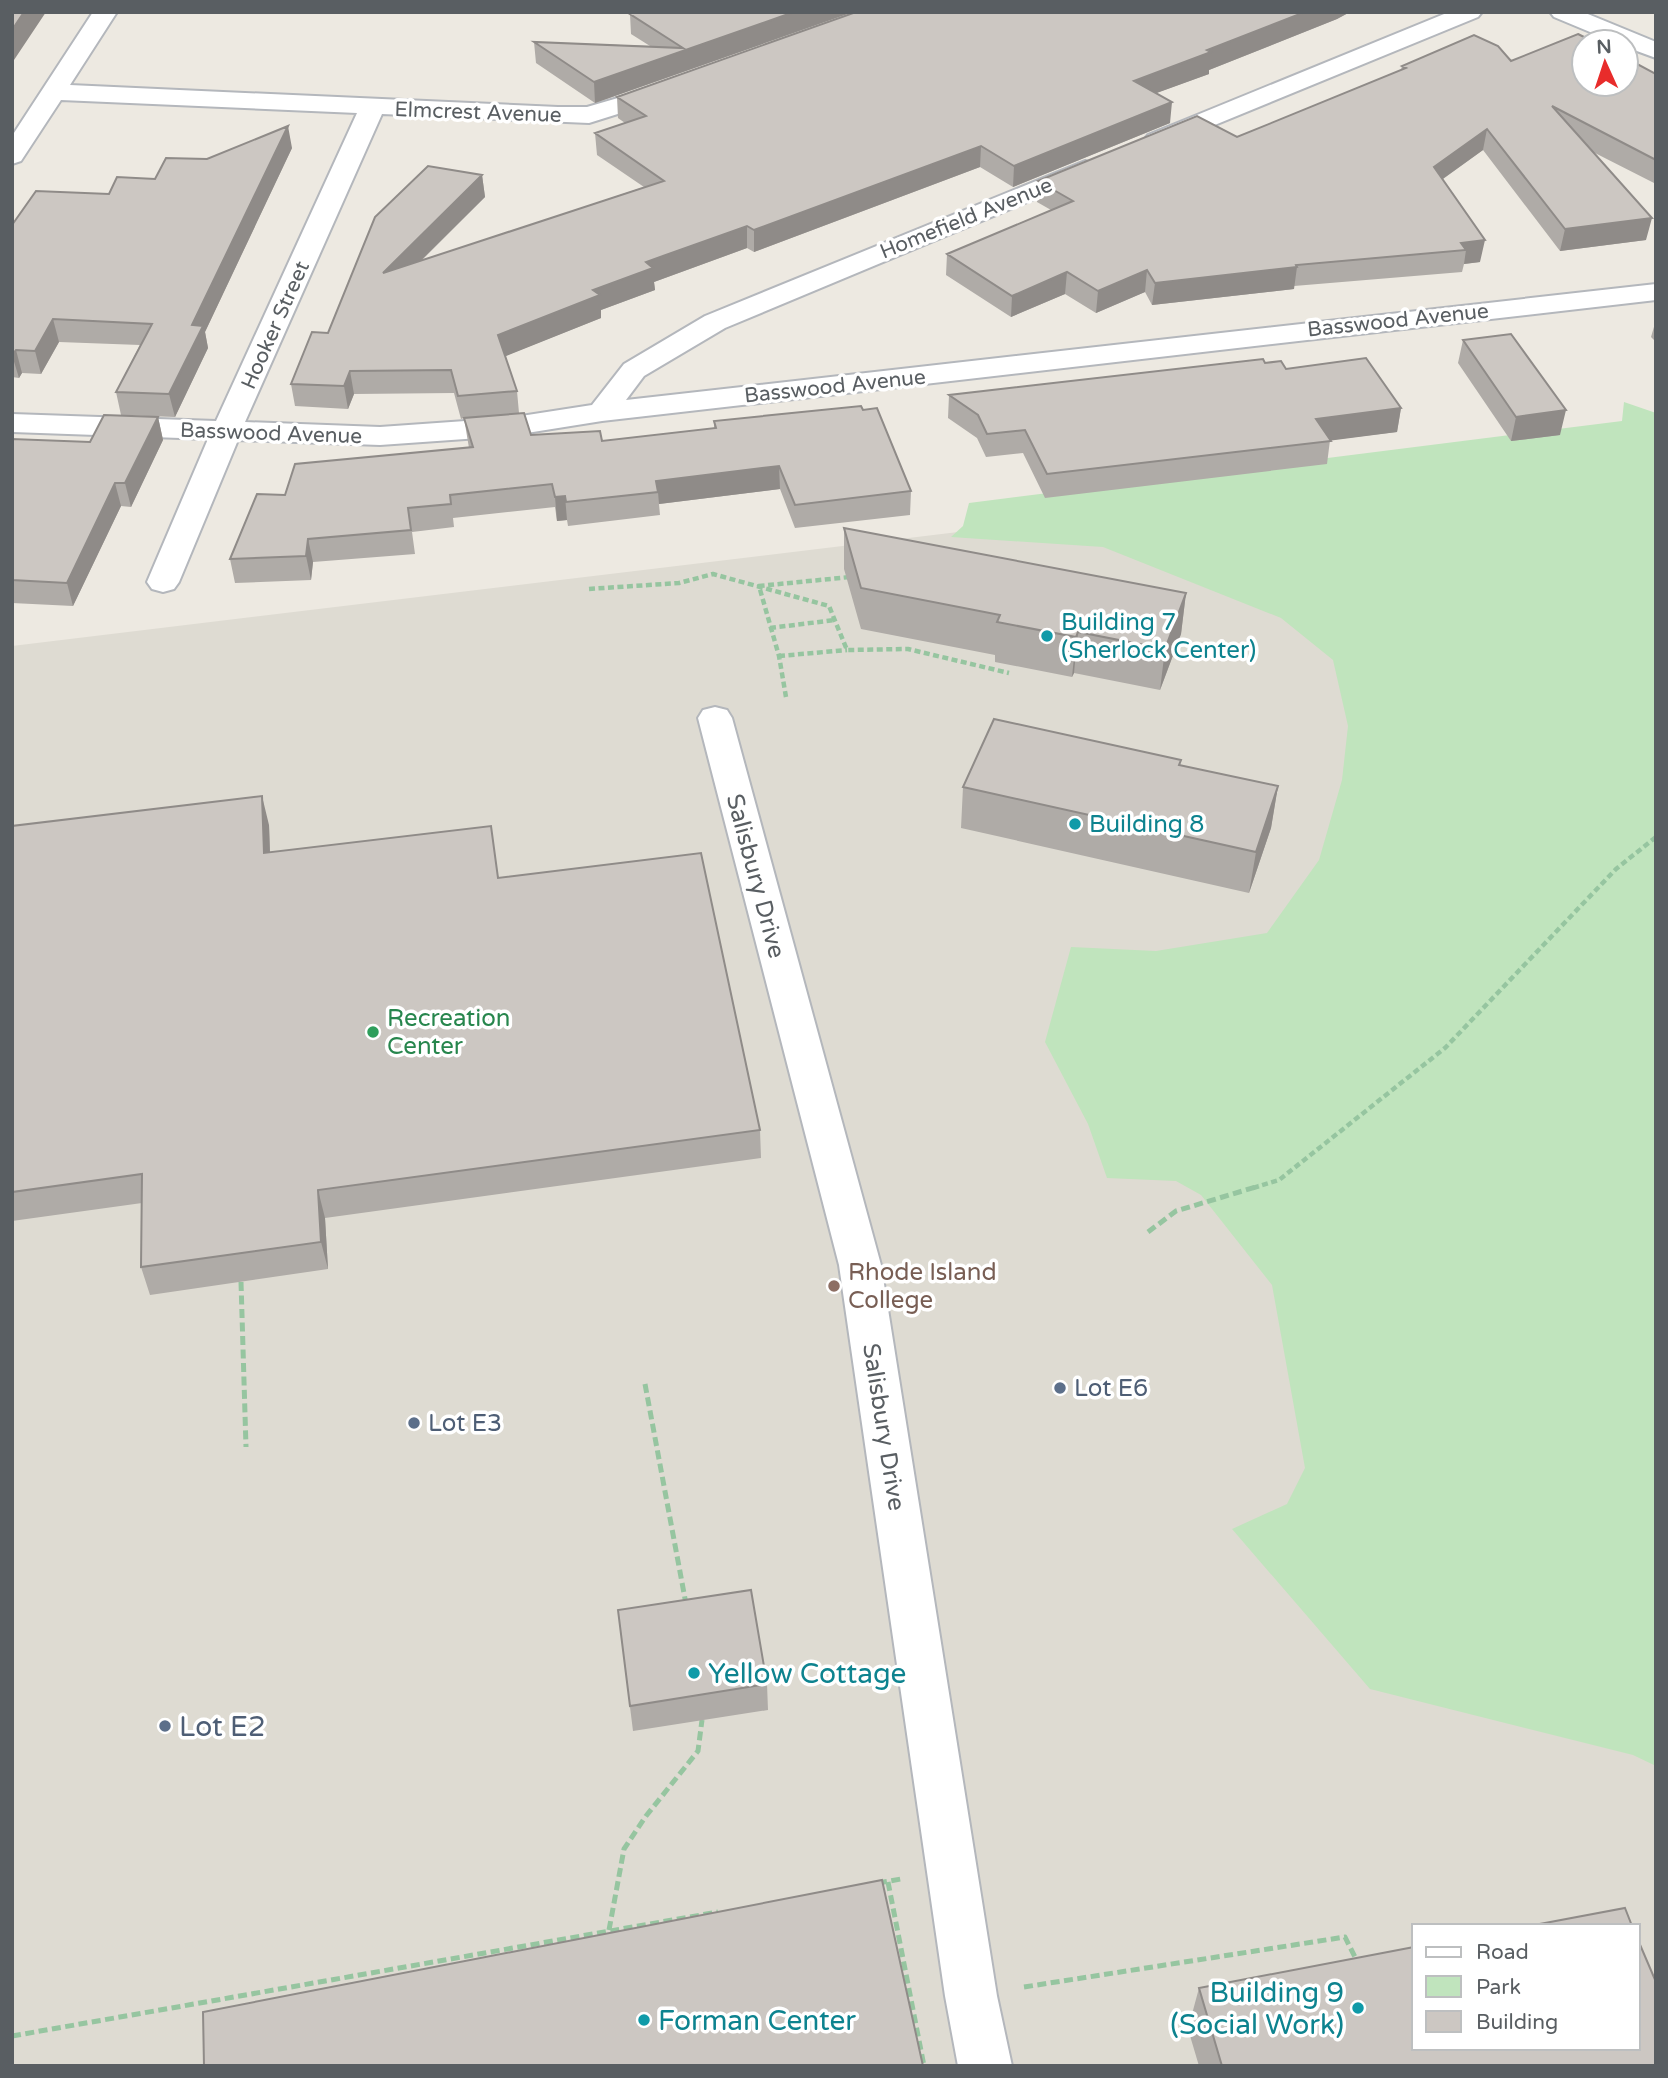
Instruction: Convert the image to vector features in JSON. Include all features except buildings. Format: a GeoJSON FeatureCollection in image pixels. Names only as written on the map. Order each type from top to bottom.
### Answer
{"type":"FeatureCollection","features":[{"type":"Feature","properties":{"kind":"street"},"geometry":{"type":"LineString","coordinates":[[12,156],[105,12]]}},
{"type":"Feature","properties":{"kind":"street"},"geometry":{"type":"LineString","coordinates":[[1138,148],[1470,12]]}},
{"type":"Feature","properties":{"kind":"street"},"geometry":{"type":"LineString","coordinates":[[1562,12],[1656,51]]}},
{"type":"Feature","properties":{"kind":"street","name":"Elmcrest Avenue"},"geometry":{"type":"LineString","coordinates":[[53,92],[372,108],[589,115],[619,108],[682,85]]}},
{"type":"Feature","properties":{"kind":"street","name":"Hooker Street"},"geometry":{"type":"LineString","coordinates":[[163,582],[226,432],[372,108]]}},
{"type":"Feature","properties":{"kind":"street","name":"Homefield Avenue"},"geometry":{"type":"LineString","coordinates":[[602,412],[634,370],[715,321],[1112,158]]}},
{"type":"Feature","properties":{"kind":"street","name":"Basswood Avenue"},"geometry":{"type":"LineString","coordinates":[[12,423],[380,436],[438,434],[508,427],[602,412],[1656,292]]}},
{"type":"Feature","properties":{"kind":"street","name":"Salisbury Drive"},"geometry":{"type":"LineString","coordinates":[[715,718],[860,1265],[971,1996],[985,2066]]}},
{"type":"Feature","properties":{"kind":"path"},"geometry":{"type":"LineString","coordinates":[[589,589],[679,583],[713,574],[829,606],[847,650]]}},
{"type":"Feature","properties":{"kind":"path"},"geometry":{"type":"LineString","coordinates":[[759,586],[860,575]]}},
{"type":"Feature","properties":{"kind":"path"},"geometry":{"type":"LineString","coordinates":[[759,586],[779,656],[786,697]]}},
{"type":"Feature","properties":{"kind":"path"},"geometry":{"type":"LineString","coordinates":[[770,628],[835,620]]}},
{"type":"Feature","properties":{"kind":"path"},"geometry":{"type":"LineString","coordinates":[[779,656],[847,650],[908,649],[1009,673]]}},
{"type":"Feature","properties":{"kind":"path"},"geometry":{"type":"LineString","coordinates":[[1147,1232],[1176,1211],[1279,1180],[1446,1048],[1616,869],[1656,837]]}},
{"type":"Feature","properties":{"kind":"path"},"geometry":{"type":"LineString","coordinates":[[241,1282],[246,1447]]}},
{"type":"Feature","properties":{"kind":"path"},"geometry":{"type":"LineString","coordinates":[[645,1384],[688,1613]]}},
{"type":"Feature","properties":{"kind":"path"},"geometry":{"type":"LineString","coordinates":[[610,1931],[611,1904],[624,1849],[646,1816],[698,1751],[702,1720]]}},
{"type":"Feature","properties":{"kind":"path"},"geometry":{"type":"LineString","coordinates":[[874,1884],[952,1870]]}},
{"type":"Feature","properties":{"kind":"path"},"geometry":{"type":"LineString","coordinates":[[888,1882],[924,2066]]}},
{"type":"Feature","properties":{"kind":"path"},"geometry":{"type":"LineString","coordinates":[[12,2036],[729,1910]]}},
{"type":"Feature","properties":{"kind":"path"},"geometry":{"type":"LineString","coordinates":[[971,1996],[1346,1937],[1363,1973]]}},
{"type":"Feature","properties":{"kind":"shaded area","name":"Rhode Island College"},"geometry":{"type":"Polygon","coordinates":[[[1656,448],[1656,2066],[12,2066],[12,646],[1656,448]]]}},
{"type":"Feature","properties":{"kind":"green space"},"geometry":{"type":"Polygon","coordinates":[[[1624,402],[1656,413],[1656,1766],[1633,1755],[1370,1689],[1232,1529],[1287,1504],[1305,1468],[1272,1285],[1201,1195],[1176,1181],[1107,1178],[1088,1124],[1045,1042],[1071,947],[1156,951],[1267,933],[1319,860],[1342,780],[1348,726],[1333,660],[1281,618],[1103,547],[951,537],[963,526],[969,503],[1622,421],[1624,402]]]}},
{"type":"Feature","properties":{"kind":"place","name":"Building 7 (Sherlock Center)"},"geometry":{"type":"Point","coordinates":[1047,636]}},
{"type":"Feature","properties":{"kind":"place","name":"Building 8"},"geometry":{"type":"Point","coordinates":[1075,824]}},
{"type":"Feature","properties":{"kind":"place","name":"Recreation Center"},"geometry":{"type":"Point","coordinates":[373,1032]}},
{"type":"Feature","properties":{"kind":"place","name":"Rhode Island College"},"geometry":{"type":"Point","coordinates":[834,1286]}},
{"type":"Feature","properties":{"kind":"place","name":"Lot E6"},"geometry":{"type":"Point","coordinates":[1060,1388]}},
{"type":"Feature","properties":{"kind":"place","name":"Lot E3"},"geometry":{"type":"Point","coordinates":[414,1423]}},
{"type":"Feature","properties":{"kind":"place","name":"Yellow Cottage"},"geometry":{"type":"Point","coordinates":[694,1673]}},
{"type":"Feature","properties":{"kind":"place","name":"Lot E2"},"geometry":{"type":"Point","coordinates":[165,1726]}},
{"type":"Feature","properties":{"kind":"place","name":"Building 9 (Social Work)"},"geometry":{"type":"Point","coordinates":[1358,2008]}},
{"type":"Feature","properties":{"kind":"place","name":"Forman Center"},"geometry":{"type":"Point","coordinates":[644,2020]}}]}
